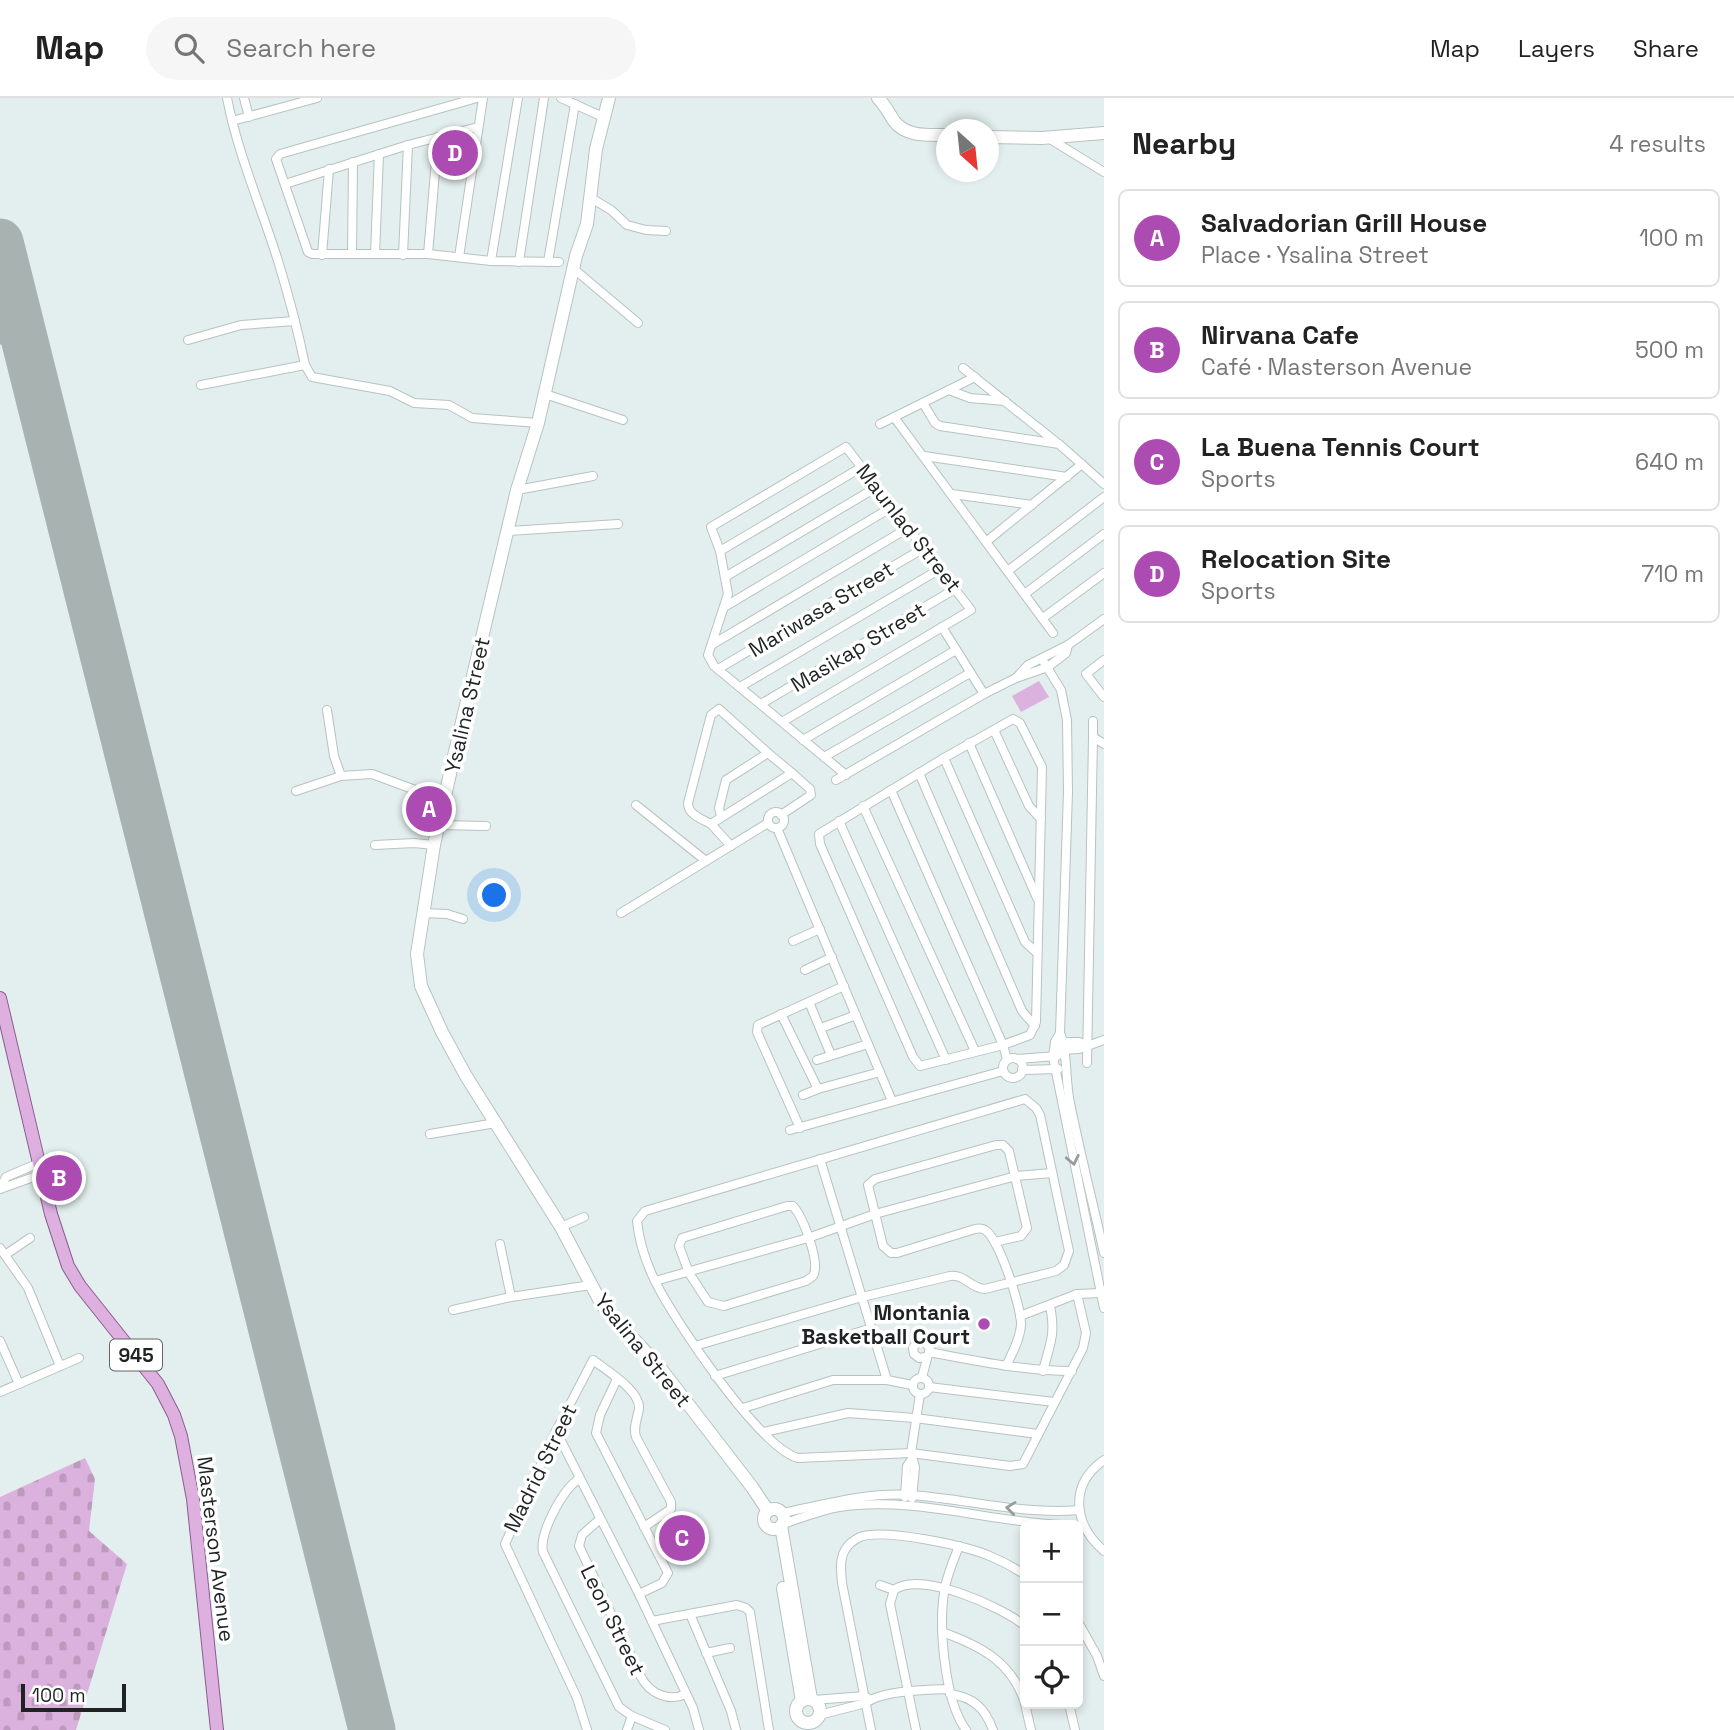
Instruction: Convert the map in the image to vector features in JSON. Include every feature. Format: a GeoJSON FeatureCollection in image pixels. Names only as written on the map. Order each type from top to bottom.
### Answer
{"type":"FeatureCollection","features":[{"type":"Feature","properties":{"kind":"main road","name":"Masterson Avenue"},"geometry":{"type":"LineString","coordinates":[[0,998],[40,1168],[60,1246],[68,1266],[80,1286],[158,1384],[181,1436],[193,1499],[217,1730]]}},
{"type":"Feature","properties":{"kind":"street"},"geometry":{"type":"LineString","coordinates":[[228,98],[232,121],[295,321],[308,373],[317,380],[390,391],[414,403],[449,405],[472,418],[538,423]]}},
{"type":"Feature","properties":{"kind":"street"},"geometry":{"type":"LineString","coordinates":[[244,98],[249,117]]}},
{"type":"Feature","properties":{"kind":"street"},"geometry":{"type":"LineString","coordinates":[[232,121],[291,102],[317,98]]}},
{"type":"Feature","properties":{"kind":"street"},"geometry":{"type":"LineString","coordinates":[[477,98],[280,153],[276,159],[308,252],[322,255],[428,254],[491,261],[559,262]]}},
{"type":"Feature","properties":{"kind":"street"},"geometry":{"type":"LineString","coordinates":[[459,257],[482,98]]}},
{"type":"Feature","properties":{"kind":"street"},"geometry":{"type":"LineString","coordinates":[[491,261],[518,98]]}},
{"type":"Feature","properties":{"kind":"street"},"geometry":{"type":"LineString","coordinates":[[519,262],[544,98]]}},
{"type":"Feature","properties":{"kind":"street"},"geometry":{"type":"LineString","coordinates":[[561,98],[603,117]]}},
{"type":"Feature","properties":{"kind":"street","name":"Ysalina Street"},"geometry":{"type":"LineString","coordinates":[[608,98],[587,224],[576,256],[538,423],[517,490],[434,845],[417,954],[421,986],[442,1032],[561,1227],[607,1312],[658,1365],[752,1487],[768,1511],[764,1520],[767,1526],[780,1523]]}},
{"type":"Feature","properties":{"kind":"street"},"geometry":{"type":"LineString","coordinates":[[878,98],[895,123],[904,130],[936,135]]}},
{"type":"Feature","properties":{"kind":"street"},"geometry":{"type":"LineString","coordinates":[[548,262],[575,104]]}},
{"type":"Feature","properties":{"kind":"street"},"geometry":{"type":"LineString","coordinates":[[285,184],[408,145],[478,127]]}},
{"type":"Feature","properties":{"kind":"street"},"geometry":{"type":"LineString","coordinates":[[999,137],[1104,133]]}},
{"type":"Feature","properties":{"kind":"street"},"geometry":{"type":"LineString","coordinates":[[428,254],[438,137]]}},
{"type":"Feature","properties":{"kind":"street"},"geometry":{"type":"LineString","coordinates":[[1047,137],[1104,172]]}},
{"type":"Feature","properties":{"kind":"street"},"geometry":{"type":"LineString","coordinates":[[403,255],[408,145]]}},
{"type":"Feature","properties":{"kind":"street"},"geometry":{"type":"LineString","coordinates":[[375,254],[379,154]]}},
{"type":"Feature","properties":{"kind":"street"},"geometry":{"type":"LineString","coordinates":[[352,254],[353,162]]}},
{"type":"Feature","properties":{"kind":"street"},"geometry":{"type":"LineString","coordinates":[[322,255],[329,169]]}},
{"type":"Feature","properties":{"kind":"street"},"geometry":{"type":"LineString","coordinates":[[591,198],[611,210],[627,225],[666,231]]}},
{"type":"Feature","properties":{"kind":"street"},"geometry":{"type":"LineString","coordinates":[[574,269],[638,323]]}},
{"type":"Feature","properties":{"kind":"street"},"geometry":{"type":"LineString","coordinates":[[188,340],[241,325],[295,321]]}},
{"type":"Feature","properties":{"kind":"street"},"geometry":{"type":"LineString","coordinates":[[201,385],[305,365]]}},
{"type":"Feature","properties":{"kind":"street"},"geometry":{"type":"LineString","coordinates":[[963,368],[1059,444],[1104,484]]}},
{"type":"Feature","properties":{"kind":"street"},"geometry":{"type":"LineString","coordinates":[[880,424],[975,377]]}},
{"type":"Feature","properties":{"kind":"street"},"geometry":{"type":"LineString","coordinates":[[949,390],[970,398],[1005,401]]}},
{"type":"Feature","properties":{"kind":"street"},"geometry":{"type":"LineString","coordinates":[[545,394],[622,420]]}},
{"type":"Feature","properties":{"kind":"street"},"geometry":{"type":"LineString","coordinates":[[922,403],[940,426],[1059,444]]}},
{"type":"Feature","properties":{"kind":"street"},"geometry":{"type":"LineString","coordinates":[[894,417],[1053,632]]}},
{"type":"Feature","properties":{"kind":"street","name":"Maunlad Street"},"geometry":{"type":"LineString","coordinates":[[720,551],[711,527],[846,447],[971,610],[942,627]]}},
{"type":"Feature","properties":{"kind":"street"},"geometry":{"type":"LineString","coordinates":[[923,456],[1067,477]]}},
{"type":"Feature","properties":{"kind":"street"},"geometry":{"type":"LineString","coordinates":[[987,541],[1082,464]]}},
{"type":"Feature","properties":{"kind":"street"},"geometry":{"type":"LineString","coordinates":[[846,775],[718,669],[709,659],[709,650],[728,594],[720,551],[862,467]]}},
{"type":"Feature","properties":{"kind":"street"},"geometry":{"type":"LineString","coordinates":[[517,490],[593,476]]}},
{"type":"Feature","properties":{"kind":"street"},"geometry":{"type":"LineString","coordinates":[[725,577],[877,487]]}},
{"type":"Feature","properties":{"kind":"street"},"geometry":{"type":"LineString","coordinates":[[951,494],[1032,505]]}},
{"type":"Feature","properties":{"kind":"street"},"geometry":{"type":"LineString","coordinates":[[1009,570],[1104,497]]}},
{"type":"Feature","properties":{"kind":"street"},"geometry":{"type":"LineString","coordinates":[[726,606],[892,507]]}},
{"type":"Feature","properties":{"kind":"street"},"geometry":{"type":"LineString","coordinates":[[509,531],[618,524]]}},
{"type":"Feature","properties":{"kind":"street"},"geometry":{"type":"LineString","coordinates":[[713,644],[908,528]]}},
{"type":"Feature","properties":{"kind":"street"},"geometry":{"type":"LineString","coordinates":[[1026,593],[1104,534]]}},
{"type":"Feature","properties":{"kind":"street","name":"Mariwasa Street"},"geometry":{"type":"LineString","coordinates":[[718,669],[924,548]]}},
{"type":"Feature","properties":{"kind":"street","name":"Mariwasa Street"},"geometry":{"type":"LineString","coordinates":[[740,687],[940,569]]}},
{"type":"Feature","properties":{"kind":"street"},"geometry":{"type":"LineString","coordinates":[[1043,618],[1104,573]]}},
{"type":"Feature","properties":{"kind":"street","name":"Masikap Street"},"geometry":{"type":"LineString","coordinates":[[761,704],[955,589]]}},
{"type":"Feature","properties":{"kind":"street"},"geometry":{"type":"LineString","coordinates":[[836,780],[984,694],[1066,653],[1068,645],[1104,619]]}},
{"type":"Feature","properties":{"kind":"street"},"geometry":{"type":"LineString","coordinates":[[782,722],[942,627],[984,694]]}},
{"type":"Feature","properties":{"kind":"street"},"geometry":{"type":"LineString","coordinates":[[803,740],[956,650]]}},
{"type":"Feature","properties":{"kind":"street"},"geometry":{"type":"LineString","coordinates":[[1104,660],[1086,674],[1104,697]]}},
{"type":"Feature","properties":{"kind":"street"},"geometry":{"type":"LineString","coordinates":[[1045,663],[1061,690],[1067,720],[1068,792],[1060,1033],[1054,1069],[1100,1269],[1104,1308]]}},
{"type":"Feature","properties":{"kind":"street"},"geometry":{"type":"LineString","coordinates":[[824,757],[970,673]]}},
{"type":"Feature","properties":{"kind":"street"},"geometry":{"type":"LineString","coordinates":[[731,846],[711,824],[693,814],[688,803],[711,715],[719,709],[810,789],[811,795],[781,815]]}},
{"type":"Feature","properties":{"kind":"street"},"geometry":{"type":"LineString","coordinates":[[327,710],[334,756],[341,776]]}},
{"type":"Feature","properties":{"kind":"street"},"geometry":{"type":"LineString","coordinates":[[1016,720],[1042,764],[1035,1026],[1030,1035],[1003,1045],[920,1066],[913,1057],[818,838],[822,830],[993,730],[1016,720]]}},
{"type":"Feature","properties":{"kind":"street"},"geometry":{"type":"LineString","coordinates":[[1087,1063],[1093,721]]}},
{"type":"Feature","properties":{"kind":"street"},"geometry":{"type":"LineString","coordinates":[[993,730],[1029,806],[1041,819]]}},
{"type":"Feature","properties":{"kind":"street"},"geometry":{"type":"LineString","coordinates":[[1093,737],[1104,744]]}},
{"type":"Feature","properties":{"kind":"street"},"geometry":{"type":"LineString","coordinates":[[969,744],[1038,900]]}},
{"type":"Feature","properties":{"kind":"street"},"geometry":{"type":"LineString","coordinates":[[721,817],[719,808],[726,780],[768,753]]}},
{"type":"Feature","properties":{"kind":"street"},"geometry":{"type":"LineString","coordinates":[[944,758],[1025,942],[1036,952]]}},
{"type":"Feature","properties":{"kind":"street"},"geometry":{"type":"LineString","coordinates":[[711,824],[792,773]]}},
{"type":"Feature","properties":{"kind":"street"},"geometry":{"type":"LineString","coordinates":[[919,773],[1022,1011],[1035,1026]]}},
{"type":"Feature","properties":{"kind":"street"},"geometry":{"type":"LineString","coordinates":[[296,791],[341,776],[372,774],[444,801]]}},
{"type":"Feature","properties":{"kind":"street"},"geometry":{"type":"LineString","coordinates":[[891,790],[1007,1059]]}},
{"type":"Feature","properties":{"kind":"street"},"geometry":{"type":"LineString","coordinates":[[636,805],[706,862]]}},
{"type":"Feature","properties":{"kind":"street"},"geometry":{"type":"LineString","coordinates":[[863,806],[975,1051]]}},
{"type":"Feature","properties":{"kind":"street"},"geometry":{"type":"LineString","coordinates":[[768,823],[771,813],[777,812],[783,822],[777,828]]}},
{"type":"Feature","properties":{"kind":"street"},"geometry":{"type":"LineString","coordinates":[[839,821],[946,1060]]}},
{"type":"Feature","properties":{"kind":"street"},"geometry":{"type":"LineString","coordinates":[[768,823],[777,828]]}},
{"type":"Feature","properties":{"kind":"street"},"geometry":{"type":"LineString","coordinates":[[621,913],[768,823]]}},
{"type":"Feature","properties":{"kind":"street"},"geometry":{"type":"LineString","coordinates":[[439,825],[486,826]]}},
{"type":"Feature","properties":{"kind":"street"},"geometry":{"type":"LineString","coordinates":[[777,828],[892,1101]]}},
{"type":"Feature","properties":{"kind":"street"},"geometry":{"type":"LineString","coordinates":[[375,845],[434,845]]}},
{"type":"Feature","properties":{"kind":"street"},"geometry":{"type":"LineString","coordinates":[[423,913],[447,914],[463,919]]}},
{"type":"Feature","properties":{"kind":"street"},"geometry":{"type":"LineString","coordinates":[[793,941],[820,929]]}},
{"type":"Feature","properties":{"kind":"street"},"geometry":{"type":"LineString","coordinates":[[805,970],[832,957]]}},
{"type":"Feature","properties":{"kind":"street"},"geometry":{"type":"LineString","coordinates":[[800,1128],[757,1032],[758,1024],[844,986]]}},
{"type":"Feature","properties":{"kind":"street"},"geometry":{"type":"LineString","coordinates":[[809,1002],[831,1055]]}},
{"type":"Feature","properties":{"kind":"street"},"geometry":{"type":"LineString","coordinates":[[781,1014],[818,1088]]}},
{"type":"Feature","properties":{"kind":"street"},"geometry":{"type":"LineString","coordinates":[[821,1028],[856,1015]]}},
{"type":"Feature","properties":{"kind":"street"},"geometry":{"type":"LineString","coordinates":[[1007,1059],[1059,1050],[1079,1042],[1088,1045],[1104,1040]]}},
{"type":"Feature","properties":{"kind":"street"},"geometry":{"type":"LineString","coordinates":[[817,1060],[868,1044]]}},
{"type":"Feature","properties":{"kind":"street"},"geometry":{"type":"LineString","coordinates":[[1059,1050],[1104,1253]]}},
{"type":"Feature","properties":{"kind":"street"},"geometry":{"type":"LineString","coordinates":[[1007,1059],[1003,1064],[1003,1071],[1007,1076],[1013,1077],[1019,1075],[1022,1070],[1017,1059]]}},
{"type":"Feature","properties":{"kind":"street"},"geometry":{"type":"LineString","coordinates":[[1022,1070],[1064,1067]]}},
{"type":"Feature","properties":{"kind":"street"},"geometry":{"type":"LineString","coordinates":[[790,1130],[1003,1071]]}},
{"type":"Feature","properties":{"kind":"street"},"geometry":{"type":"LineString","coordinates":[[803,1096],[818,1088],[880,1072]]}},
{"type":"Feature","properties":{"kind":"street"},"geometry":{"type":"LineString","coordinates":[[695,1346],[862,1297],[958,1275],[978,1288],[985,1289],[1056,1271],[1064,1265],[1068,1257],[1040,1115],[1025,1099],[658,1207],[640,1215],[637,1221],[638,1232],[655,1281],[695,1346],[715,1376],[764,1432],[784,1451],[798,1458],[911,1456],[1016,1465],[1027,1460],[1083,1348],[1086,1333],[1077,1294]]}},
{"type":"Feature","properties":{"kind":"street"},"geometry":{"type":"LineString","coordinates":[[430,1135],[496,1124]]}},
{"type":"Feature","properties":{"kind":"street"},"geometry":{"type":"LineString","coordinates":[[995,1242],[1021,1236],[1027,1228],[1007,1147],[996,1145],[870,1182],[868,1193],[883,1246],[891,1253],[975,1229],[986,1230],[995,1242],[1010,1281],[1021,1327],[1006,1366]]}},
{"type":"Feature","properties":{"kind":"street"},"geometry":{"type":"LineString","coordinates":[[820,1159],[887,1380]]}},
{"type":"Feature","properties":{"kind":"street"},"geometry":{"type":"LineString","coordinates":[[0,1189],[6,1177],[18,1171],[40,1168]]}},
{"type":"Feature","properties":{"kind":"street"},"geometry":{"type":"LineString","coordinates":[[0,1189],[21,1181],[40,1168]]}},
{"type":"Feature","properties":{"kind":"street"},"geometry":{"type":"LineString","coordinates":[[18,1171],[21,1181]]}},
{"type":"Feature","properties":{"kind":"street"},"geometry":{"type":"LineString","coordinates":[[655,1281],[808,1238],[875,1214],[1016,1176],[1052,1173]]}},
{"type":"Feature","properties":{"kind":"street"},"geometry":{"type":"LineString","coordinates":[[787,1206],[793,1206],[799,1214],[817,1265],[813,1276],[806,1281],[724,1306],[708,1302],[689,1273],[679,1246],[682,1238],[787,1206]]}},
{"type":"Feature","properties":{"kind":"street"},"geometry":{"type":"LineString","coordinates":[[561,1227],[584,1217]]}},
{"type":"Feature","properties":{"kind":"street"},"geometry":{"type":"LineString","coordinates":[[30,1238],[3,1251],[28,1288],[60,1366]]}},
{"type":"Feature","properties":{"kind":"street"},"geometry":{"type":"LineString","coordinates":[[500,1244],[511,1297]]}},
{"type":"Feature","properties":{"kind":"street"},"geometry":{"type":"LineString","coordinates":[[453,1310],[591,1284]]}},
{"type":"Feature","properties":{"kind":"street"},"geometry":{"type":"LineString","coordinates":[[1020,1316],[1077,1294],[1101,1293]]}},
{"type":"Feature","properties":{"kind":"street"},"geometry":{"type":"LineString","coordinates":[[1042,1371],[1054,1336],[1050,1306]]}},
{"type":"Feature","properties":{"kind":"street"},"geometry":{"type":"LineString","coordinates":[[715,1376],[872,1328]]}},
{"type":"Feature","properties":{"kind":"street"},"geometry":{"type":"LineString","coordinates":[[0,1341],[19,1384]]}},
{"type":"Feature","properties":{"kind":"street"},"geometry":{"type":"LineString","coordinates":[[922,1377],[928,1354],[1042,1371],[1072,1371]]}},
{"type":"Feature","properties":{"kind":"street"},"geometry":{"type":"LineString","coordinates":[[0,1392],[79,1358]]}},
{"type":"Feature","properties":{"kind":"street","name":"Madrid Street"},"geometry":{"type":"LineString","coordinates":[[587,1730],[577,1698],[505,1544],[556,1432],[593,1360],[617,1378]]}},
{"type":"Feature","properties":{"kind":"street"},"geometry":{"type":"LineString","coordinates":[[922,1377],[928,1381],[929,1387],[926,1393],[920,1394],[914,1391],[912,1385],[915,1379],[922,1377]]}},
{"type":"Feature","properties":{"kind":"street"},"geometry":{"type":"LineString","coordinates":[[639,1594],[662,1583],[668,1573],[644,1527],[596,1433],[600,1415],[617,1378],[638,1399],[634,1426],[636,1437],[672,1505],[666,1514],[644,1527]]}},
{"type":"Feature","properties":{"kind":"street"},"geometry":{"type":"LineString","coordinates":[[743,1408],[833,1380],[887,1380],[912,1385]]}},
{"type":"Feature","properties":{"kind":"street"},"geometry":{"type":"LineString","coordinates":[[929,1387],[1054,1402]]}},
{"type":"Feature","properties":{"kind":"street"},"geometry":{"type":"LineString","coordinates":[[908,1506],[915,1467],[911,1456],[920,1394]]}},
{"type":"Feature","properties":{"kind":"street"},"geometry":{"type":"LineString","coordinates":[[764,1432],[848,1413],[915,1418],[1038,1434]]}},
{"type":"Feature","properties":{"kind":"street"},"geometry":{"type":"LineString","coordinates":[[556,1432],[652,1621],[686,1693],[699,1730]]}},
{"type":"Feature","properties":{"kind":"street"},"geometry":{"type":"LineString","coordinates":[[1080,1520],[1080,1493],[1086,1478],[1096,1465],[1104,1460]]}},
{"type":"Feature","properties":{"kind":"street"},"geometry":{"type":"LineString","coordinates":[[579,1479],[565,1491],[544,1535],[543,1552],[617,1703],[623,1711],[665,1730]]}},
{"type":"Feature","properties":{"kind":"street"},"geometry":{"type":"LineString","coordinates":[[780,1523],[839,1499],[908,1495],[1034,1511],[1079,1510]]}},
{"type":"Feature","properties":{"kind":"street"},"geometry":{"type":"LineString","coordinates":[[780,1523],[838,1507],[877,1504],[1022,1520]]}},
{"type":"Feature","properties":{"kind":"street"},"geometry":{"type":"LineString","coordinates":[[768,1511],[774,1509],[780,1523],[809,1700],[820,1708],[813,1723]]}},
{"type":"Feature","properties":{"kind":"street","name":"Leon Street"},"geometry":{"type":"LineString","coordinates":[[600,1519],[582,1535],[579,1546],[635,1665],[645,1684],[655,1692],[670,1697],[686,1693]]}},
{"type":"Feature","properties":{"kind":"street"},"geometry":{"type":"LineString","coordinates":[[1083,1530],[1104,1552]]}},
{"type":"Feature","properties":{"kind":"street"},"geometry":{"type":"LineString","coordinates":[[871,1730],[842,1583],[840,1566],[849,1544],[860,1537],[885,1535],[959,1546],[991,1556],[1020,1572]]}},
{"type":"Feature","properties":{"kind":"street"},"geometry":{"type":"LineString","coordinates":[[959,1546],[944,1589],[942,1632],[949,1691],[958,1717],[966,1730]]}},
{"type":"Feature","properties":{"kind":"street"},"geometry":{"type":"LineString","coordinates":[[880,1585],[894,1590],[908,1584],[944,1589],[988,1602],[1020,1622]]}},
{"type":"Feature","properties":{"kind":"street"},"geometry":{"type":"LineString","coordinates":[[894,1590],[890,1604],[916,1730]]}},
{"type":"Feature","properties":{"kind":"street"},"geometry":{"type":"LineString","coordinates":[[652,1621],[737,1605],[746,1608],[750,1612],[769,1730]]}},
{"type":"Feature","properties":{"kind":"street"},"geometry":{"type":"LineString","coordinates":[[690,1614],[731,1711],[736,1730]]}},
{"type":"Feature","properties":{"kind":"street"},"geometry":{"type":"LineString","coordinates":[[1083,1630],[1104,1676]]}},
{"type":"Feature","properties":{"kind":"street"},"geometry":{"type":"LineString","coordinates":[[942,1632],[971,1642],[998,1659],[1015,1679],[1020,1691]]}},
{"type":"Feature","properties":{"kind":"street"},"geometry":{"type":"LineString","coordinates":[[706,1653],[730,1648]]}},
{"type":"Feature","properties":{"kind":"street"},"geometry":{"type":"LineString","coordinates":[[867,1699],[813,1723],[800,1719],[797,1713],[797,1706],[809,1700],[867,1699],[907,1692],[949,1691],[975,1702],[987,1716],[993,1730]]}},
{"type":"Feature","properties":{"kind":"street"},"geometry":{"type":"LineString","coordinates":[[1026,1709],[1031,1730]]}},
{"type":"Feature","properties":{"kind":"street"},"geometry":{"type":"LineString","coordinates":[[1070,1709],[1075,1730]]}},
{"type":"Feature","properties":{"kind":"street"},"geometry":{"type":"LineString","coordinates":[[627,1730],[632,1716]]}},
{"type":"Feature","properties":{"kind":"green space"},"geometry":{"type":"Polygon","coordinates":[[[1039,681],[1049,697],[1021,712],[1012,696],[1039,681]]]}},
{"type":"Feature","properties":{"kind":"green space"},"geometry":{"type":"Polygon","coordinates":[[[85,1458],[95,1479],[89,1531],[127,1564],[76,1730],[0,1730],[0,1497],[85,1458]]]}},
{"type":"Feature","properties":{"kind":"green space"},"geometry":{"type":"Polygon","coordinates":[[[683,1519],[698,1549],[681,1558],[666,1527],[683,1519]]]}},
{"type":"Feature","properties":{"kind":"taxiway"},"geometry":{"type":"LineString","coordinates":[[0,335],[22,329]]}},
{"type":"Feature","properties":{"kind":"runway"},"geometry":{"type":"LineString","coordinates":[[0,242],[372,1730]]}},
{"type":"Feature","properties":{"kind":"place","name":"Relocation Site"},"geometry":{"type":"Point","coordinates":[455,153]}},
{"type":"Feature","properties":{"kind":"place","name":"Salvadorian Grill House"},"geometry":{"type":"Point","coordinates":[429,809]}},
{"type":"Feature","properties":{"kind":"place","name":"Nirvana Cafe"},"geometry":{"type":"Point","coordinates":[59,1178]}},
{"type":"Feature","properties":{"kind":"place","name":"Montania Basketball Court"},"geometry":{"type":"Point","coordinates":[984,1324]}},
{"type":"Feature","properties":{"kind":"place","name":"La Buena Tennis Court"},"geometry":{"type":"Point","coordinates":[682,1538]}}]}
